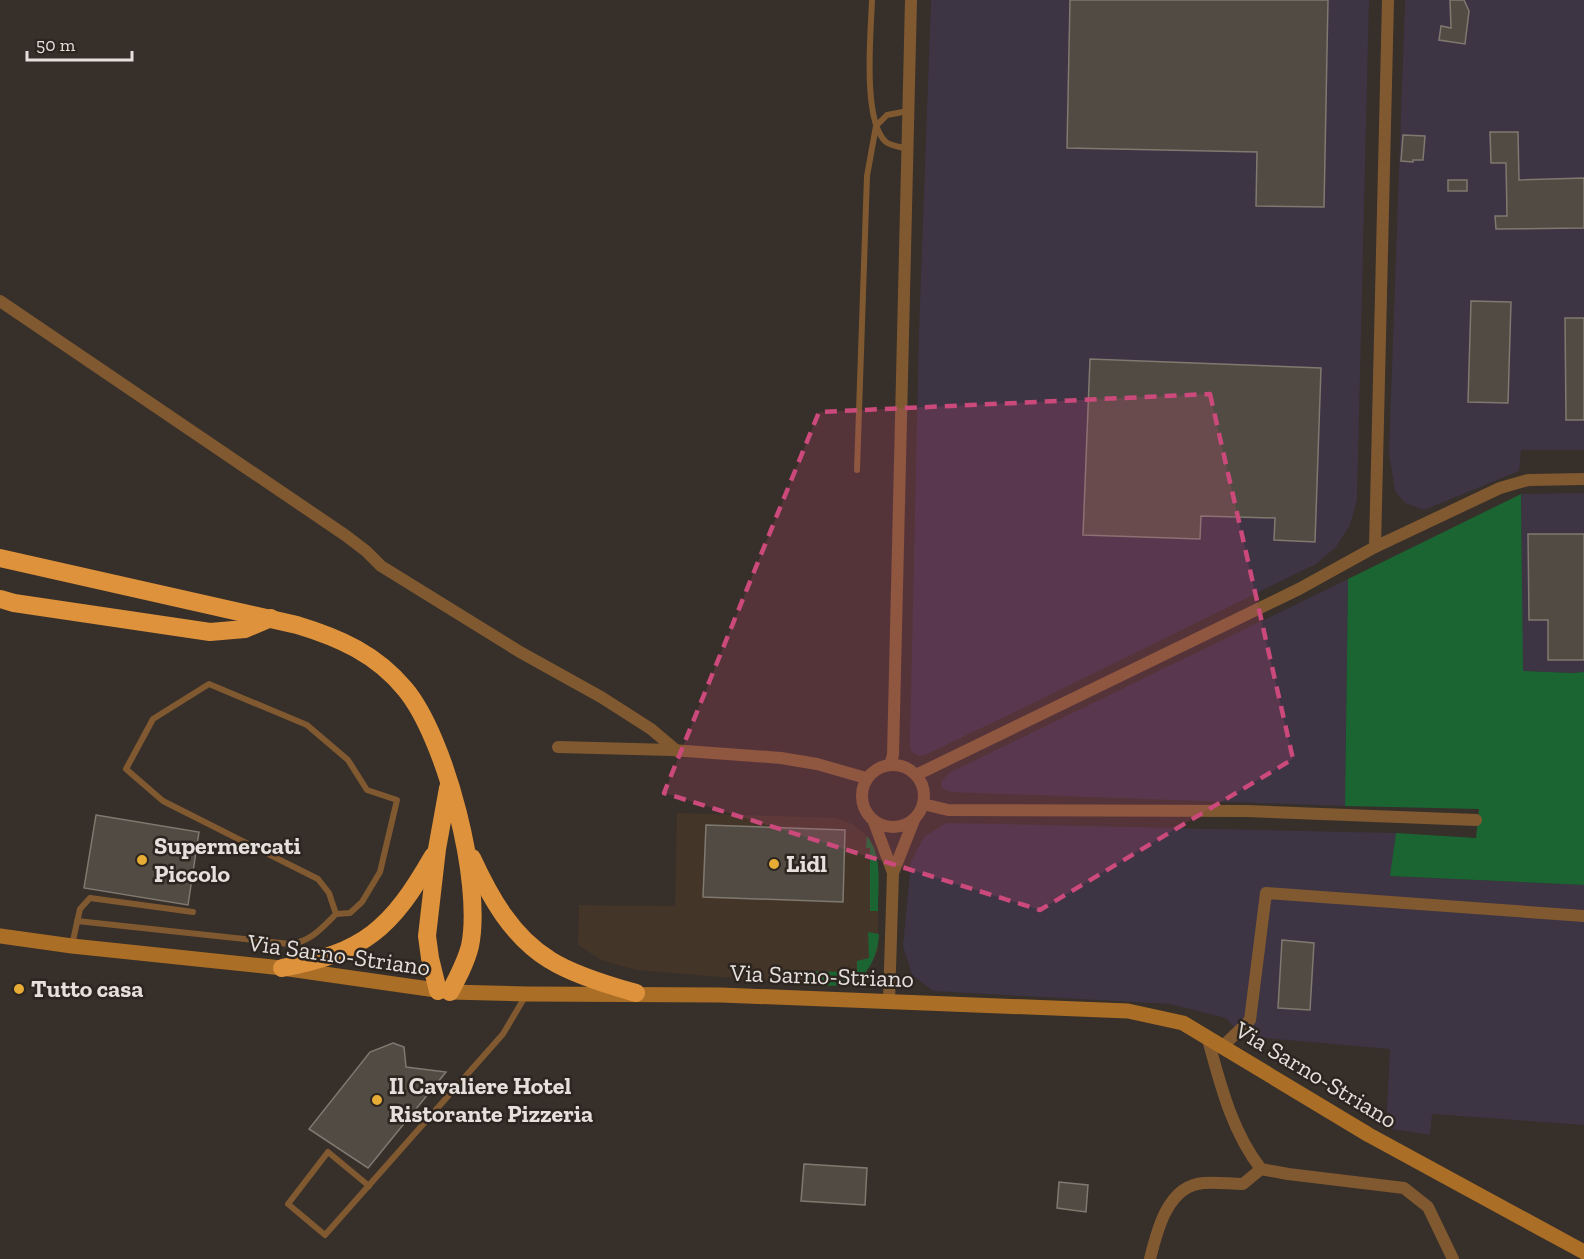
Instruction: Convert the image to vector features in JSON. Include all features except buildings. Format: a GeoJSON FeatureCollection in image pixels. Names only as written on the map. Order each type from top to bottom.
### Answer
{"type":"FeatureCollection","features":[{"type":"Feature","properties":{"kind":"highway"},"geometry":{"type":"LineString","coordinates":[[0,558],[272,618],[320,632],[360,649],[391,674],[405,690],[436,742],[465,842],[472,905],[470,944],[464,964],[444,991]]}},
{"type":"Feature","properties":{"kind":"highway"},"geometry":{"type":"LineString","coordinates":[[0,570],[91,577]]}},
{"type":"Feature","properties":{"kind":"highway"},"geometry":{"type":"LineString","coordinates":[[0,599],[210,632],[245,629],[272,618]]}},
{"type":"Feature","properties":{"kind":"highway"},"geometry":{"type":"LineString","coordinates":[[444,991],[430,958],[427,936],[437,849],[449,782]]}},
{"type":"Feature","properties":{"kind":"highway"},"geometry":{"type":"LineString","coordinates":[[465,842],[488,892],[506,920],[526,942],[550,961],[605,984],[636,993]]}},
{"type":"Feature","properties":{"kind":"highway"},"geometry":{"type":"LineString","coordinates":[[282,968],[314,962],[348,950],[371,935],[392,918],[409,897],[437,849]]}},
{"type":"Feature","properties":{"kind":"main road","name":"Via Sarno-Striano"},"geometry":{"type":"LineString","coordinates":[[0,936],[72,946],[282,968],[444,991],[526,994],[636,993],[1128,1011],[1183,1023],[1369,1135],[1584,1252]]}},
{"type":"Feature","properties":{"kind":"street"},"geometry":{"type":"LineString","coordinates":[[890,765],[893,755],[898,592],[911,0]]}},
{"type":"Feature","properties":{"kind":"street"},"geometry":{"type":"LineString","coordinates":[[1375,547],[1388,0]]}},
{"type":"Feature","properties":{"kind":"street"},"geometry":{"type":"LineString","coordinates":[[0,301],[345,535],[381,566],[520,652],[601,697],[651,729],[677,751]]}},
{"type":"Feature","properties":{"kind":"street"},"geometry":{"type":"LineString","coordinates":[[916,775],[1288,594],[1375,547],[1500,488],[1528,480],[1584,479]]}},
{"type":"Feature","properties":{"kind":"street"},"geometry":{"type":"LineString","coordinates":[[558,747],[677,751],[798,760],[866,778]]}},
{"type":"Feature","properties":{"kind":"street"},"geometry":{"type":"LineString","coordinates":[[889,1001],[893,873],[914,820],[920,813],[924,794],[922,784],[916,775],[900,765],[881,766],[866,778],[862,787],[863,806],[874,822],[893,873]]}},
{"type":"Feature","properties":{"kind":"street"},"geometry":{"type":"LineString","coordinates":[[923,804],[948,810],[1247,812],[1476,820]]}},
{"type":"Feature","properties":{"kind":"street"},"geometry":{"type":"LineString","coordinates":[[874,822],[894,828],[914,820]]}},
{"type":"Feature","properties":{"kind":"street"},"geometry":{"type":"LineString","coordinates":[[1222,1046],[1250,1020],[1266,893],[1584,916]]}},
{"type":"Feature","properties":{"kind":"street"},"geometry":{"type":"LineString","coordinates":[[1207,1036],[1229,1114],[1246,1149],[1261,1169],[1404,1188],[1428,1207],[1453,1259]]}},
{"type":"Feature","properties":{"kind":"street"},"geometry":{"type":"LineString","coordinates":[[1150,1259],[1158,1224],[1183,1190],[1203,1183],[1243,1184],[1261,1169]]}},
{"type":"Feature","properties":{"kind":"lane"},"geometry":{"type":"LineString","coordinates":[[872,0],[870,97],[876,126],[886,142],[908,149]]}},
{"type":"Feature","properties":{"kind":"lane"},"geometry":{"type":"LineString","coordinates":[[857,470],[867,176],[876,126],[887,116],[909,111]]}},
{"type":"Feature","properties":{"kind":"lane"},"geometry":{"type":"LineString","coordinates":[[77,921],[290,944],[300,943],[316,933],[336,914],[350,913],[362,902],[380,872],[397,800],[367,790],[348,760],[307,725],[209,684],[153,719],[126,769],[163,801],[318,879],[329,893],[336,914]]}},
{"type":"Feature","properties":{"kind":"lane"},"geometry":{"type":"LineString","coordinates":[[72,946],[80,909],[90,898],[192,912]]}},
{"type":"Feature","properties":{"kind":"lane"},"geometry":{"type":"LineString","coordinates":[[369,1186],[328,1152],[288,1204],[325,1235],[369,1186],[503,1034],[526,994]]}},
{"type":"Feature","properties":{"kind":"highlighted area"},"geometry":{"type":"Polygon","coordinates":[[[1210,394],[1293,759],[1040,910],[664,793],[819,412],[1210,394]]]}},
{"type":"Feature","properties":{"kind":"shaded area"},"geometry":{"type":"Polygon","coordinates":[[[931,0],[1369,0],[1357,500],[1350,525],[1336,547],[1316,564],[1029,705],[919,756],[911,751],[910,744],[919,332],[931,0]]]}},
{"type":"Feature","properties":{"kind":"shaded area"},"geometry":{"type":"Polygon","coordinates":[[[1405,0],[1584,0],[1584,450],[1521,450],[1519,471],[1424,510],[1405,503],[1395,491],[1389,453],[1405,0]]]}},
{"type":"Feature","properties":{"kind":"shaded area"},"geometry":{"type":"Polygon","coordinates":[[[1584,493],[1584,672],[1522,671],[1521,494],[1584,493]]]}},
{"type":"Feature","properties":{"kind":"shaded area"},"geometry":{"type":"Polygon","coordinates":[[[1348,579],[1345,806],[951,792],[942,788],[941,782],[949,773],[1348,579]]]}},
{"type":"Feature","properties":{"kind":"shaded area"},"geometry":{"type":"Polygon","coordinates":[[[677,813],[836,818],[852,824],[867,836],[875,847],[878,868],[878,951],[870,965],[852,983],[833,986],[636,970],[601,960],[578,945],[579,905],[675,906],[677,813]]]}},
{"type":"Feature","properties":{"kind":"shaded area"},"geometry":{"type":"Polygon","coordinates":[[[947,823],[1396,833],[1391,876],[1584,885],[1584,1125],[1432,1114],[1430,1135],[1386,1128],[1390,1049],[1241,1036],[1226,1018],[1170,1004],[933,991],[912,975],[903,946],[911,861],[925,836],[947,823]]]}},
{"type":"Feature","properties":{"kind":"green space"},"geometry":{"type":"Polygon","coordinates":[[[1521,494],[1523,671],[1584,672],[1584,885],[1390,876],[1396,833],[1476,838],[1479,809],[1345,806],[1348,579],[1521,494]]]}},
{"type":"Feature","properties":{"kind":"green space"},"geometry":{"type":"Polygon","coordinates":[[[867,836],[878,862],[878,911],[870,911],[870,848],[866,848],[867,836]]]}},
{"type":"Feature","properties":{"kind":"green space"},"geometry":{"type":"Polygon","coordinates":[[[868,932],[879,934],[875,955],[864,974],[852,982],[837,986],[809,984],[804,978],[774,971],[857,972],[857,961],[869,958],[868,932]]]}},
{"type":"Feature","properties":{"kind":"place","name":"Supermercati Piccolo"},"geometry":{"type":"Point","coordinates":[142,860]}},
{"type":"Feature","properties":{"kind":"place","name":"Lidl"},"geometry":{"type":"Point","coordinates":[774,864]}},
{"type":"Feature","properties":{"kind":"place","name":"Tutto casa"},"geometry":{"type":"Point","coordinates":[19,989]}},
{"type":"Feature","properties":{"kind":"place","name":"Il Cavaliere Hotel Ristorante Pizzeria"},"geometry":{"type":"Point","coordinates":[377,1100]}}]}
